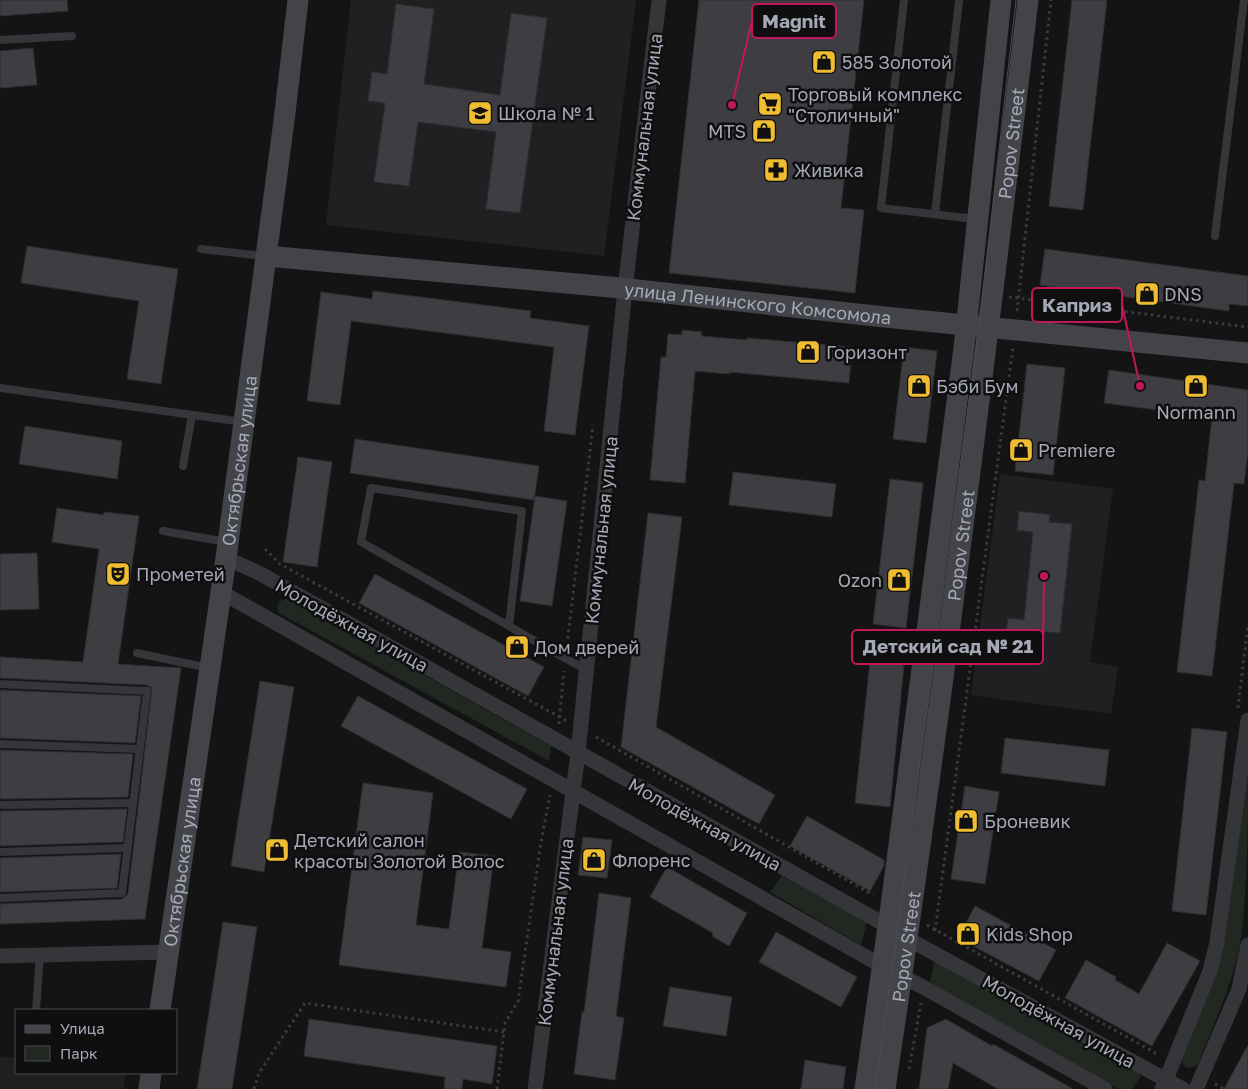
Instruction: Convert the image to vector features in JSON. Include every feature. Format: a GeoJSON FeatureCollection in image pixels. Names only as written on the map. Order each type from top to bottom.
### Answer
{"type":"FeatureCollection","features":[{"type":"Feature","properties":{"kind":"street","name":"Октябрьская улица"},"geometry":{"type":"LineString","coordinates":[[160,1009],[227,550],[298,0]]}},
{"type":"Feature","properties":{"kind":"street","name":"Коммунальная улица"},"geometry":{"type":"LineString","coordinates":[[535,1089],[581,728],[625,289],[659,0]]}},
{"type":"Feature","properties":{"kind":"street","name":"Popov Street"},"geometry":{"type":"LineString","coordinates":[[865,1089],[892,906],[966,325],[1001,0]]}},
{"type":"Feature","properties":{"kind":"street","name":"Popov Street"},"geometry":{"type":"LineString","coordinates":[[885,1089],[908,939],[989,328],[1028,0]]}},
{"type":"Feature","properties":{"kind":"street","name":"улица Ленинского Комсомола"},"geometry":{"type":"LineString","coordinates":[[266,256],[625,289],[989,328],[1248,353]]}},
{"type":"Feature","properties":{"kind":"street","name":"Молодёжная улица"},"geometry":{"type":"LineString","coordinates":[[227,550],[259,573],[875,919],[1164,1084],[1184,1089]]}},
{"type":"Feature","properties":{"kind":"street","name":"Молодёжная улица"},"geometry":{"type":"LineString","coordinates":[[221,592],[882,966],[1105,1089]]}},
{"type":"Feature","properties":{"kind":"street"},"geometry":{"type":"LineString","coordinates":[[1164,1084],[1210,971],[1217,942],[1248,720]]}},
{"type":"Feature","properties":{"kind":"street"},"geometry":{"type":"LineString","coordinates":[[1199,1083],[1239,989],[1248,945]]}},
{"type":"Feature","properties":{"kind":"street"},"geometry":{"type":"LineString","coordinates":[[0,956],[169,952]]}},
{"type":"Feature","properties":{"kind":"street"},"geometry":{"type":"LineString","coordinates":[[149,1089],[151,1074]]}},
{"type":"Feature","properties":{"kind":"lane"},"geometry":{"type":"LineString","coordinates":[[904,0],[881,208],[977,219]]}},
{"type":"Feature","properties":{"kind":"lane"},"geometry":{"type":"LineString","coordinates":[[935,214],[959,0]]}},
{"type":"Feature","properties":{"kind":"lane"},"geometry":{"type":"LineString","coordinates":[[1215,236],[1244,0]]}},
{"type":"Feature","properties":{"kind":"lane"},"geometry":{"type":"LineString","coordinates":[[0,40],[72,36]]}},
{"type":"Feature","properties":{"kind":"lane"},"geometry":{"type":"LineString","coordinates":[[201,248],[266,256]]}},
{"type":"Feature","properties":{"kind":"lane"},"geometry":{"type":"LineString","coordinates":[[0,388],[243,422]]}},
{"type":"Feature","properties":{"kind":"lane"},"geometry":{"type":"LineString","coordinates":[[183,466],[192,415]]}},
{"type":"Feature","properties":{"kind":"lane"},"geometry":{"type":"LineString","coordinates":[[509,626],[522,511],[371,488],[361,542],[565,658],[587,670]]}},
{"type":"Feature","properties":{"kind":"lane"},"geometry":{"type":"LineString","coordinates":[[163,531],[227,550]]}},
{"type":"Feature","properties":{"kind":"lane"},"geometry":{"type":"LineString","coordinates":[[137,653],[210,668]]}},
{"type":"Feature","properties":{"kind":"lane"},"geometry":{"type":"LineString","coordinates":[[0,684],[147,691],[122,892],[0,898]]}},
{"type":"Feature","properties":{"kind":"lane"},"geometry":{"type":"LineString","coordinates":[[0,744],[139,749]]}},
{"type":"Feature","properties":{"kind":"lane"},"geometry":{"type":"LineString","coordinates":[[0,805],[132,803]]}},
{"type":"Feature","properties":{"kind":"lane"},"geometry":{"type":"LineString","coordinates":[[0,852],[126,848]]}},
{"type":"Feature","properties":{"kind":"lane"},"geometry":{"type":"LineString","coordinates":[[36,1009],[40,955]]}},
{"type":"Feature","properties":{"kind":"path"},"geometry":{"type":"LineString","coordinates":[[931,951],[1015,330],[1051,0]]}},
{"type":"Feature","properties":{"kind":"path"},"geometry":{"type":"LineString","coordinates":[[993,295],[1248,327]]}},
{"type":"Feature","properties":{"kind":"path"},"geometry":{"type":"LineString","coordinates":[[557,741],[593,424]]}},
{"type":"Feature","properties":{"kind":"path"},"geometry":{"type":"LineString","coordinates":[[265,549],[280,564],[581,728],[892,906]]}},
{"type":"Feature","properties":{"kind":"path"},"geometry":{"type":"LineString","coordinates":[[497,1089],[506,1023],[518,1001],[541,842],[553,780]]}},
{"type":"Feature","properties":{"kind":"path"},"geometry":{"type":"LineString","coordinates":[[911,916],[1173,1062]]}},
{"type":"Feature","properties":{"kind":"path"},"geometry":{"type":"LineString","coordinates":[[909,1071],[923,987]]}},
{"type":"Feature","properties":{"kind":"path"},"geometry":{"type":"LineString","coordinates":[[254,1089],[259,1073],[305,1002],[504,1032]]}},
{"type":"Feature","properties":{"kind":"path"},"geometry":{"type":"LineString","coordinates":[[1199,1083],[1224,1089]]}},
{"type":"Feature","properties":{"kind":"shaded area","name":"Школа № 1"},"geometry":{"type":"Polygon","coordinates":[[[351,0],[636,0],[604,256],[326,225],[351,0]]]}},
{"type":"Feature","properties":{"kind":"shaded area"},"geometry":{"type":"Polygon","coordinates":[[[1000,474],[1113,489],[1090,662],[1118,667],[1111,714],[971,695],[1000,474]]]}},
{"type":"Feature","properties":{"kind":"shaded area"},"geometry":{"type":"Polygon","coordinates":[[[0,1057],[15,1058],[15,1074],[126,1074],[123,1089],[0,1089],[0,1057]]]}},
{"type":"Feature","properties":{"kind":"green space"},"geometry":{"type":"Polygon","coordinates":[[[285,599],[294,600],[318,616],[551,746],[549,761],[279,613],[277,608],[279,602],[285,599]]]}},
{"type":"Feature","properties":{"kind":"green space"},"geometry":{"type":"Polygon","coordinates":[[[1248,766],[1246,874],[1238,954],[1223,1002],[1198,1064],[1188,1068],[1181,1061],[1214,978],[1248,766]]]}},
{"type":"Feature","properties":{"kind":"green space"},"geometry":{"type":"Polygon","coordinates":[[[782,876],[867,922],[861,945],[770,892],[782,876]]]}},
{"type":"Feature","properties":{"kind":"green space"},"geometry":{"type":"Polygon","coordinates":[[[935,960],[1135,1067],[1141,1076],[1132,1089],[1118,1089],[930,983],[935,960]]]}},
{"type":"Feature","properties":{"kind":"building"},"geometry":{"type":"Polygon","coordinates":[[[0,0],[67,0],[68,11],[0,16],[0,0]]]}},
{"type":"Feature","properties":{"kind":"building","name":"Торговый комплекс \"Столичный\""},"geometry":{"type":"Polygon","coordinates":[[[699,0],[864,0],[841,208],[864,210],[855,293],[669,273],[699,0]]]}},
{"type":"Feature","properties":{"kind":"building"},"geometry":{"type":"Polygon","coordinates":[[[1072,0],[1107,0],[1083,210],[1049,206],[1072,0]]]}},
{"type":"Feature","properties":{"kind":"building"},"geometry":{"type":"Polygon","coordinates":[[[396,4],[434,9],[424,84],[500,95],[511,13],[547,18],[520,213],[486,209],[496,132],[418,122],[409,186],[374,182],[385,103],[368,101],[372,72],[387,74],[396,4]]]}},
{"type":"Feature","properties":{"kind":"building"},"geometry":{"type":"Polygon","coordinates":[[[33,48],[37,85],[0,88],[0,51],[33,48]]]}},
{"type":"Feature","properties":{"kind":"building"},"geometry":{"type":"Polygon","coordinates":[[[27,246],[178,269],[161,384],[127,379],[139,301],[21,283],[27,246]]]}},
{"type":"Feature","properties":{"kind":"building"},"geometry":{"type":"Polygon","coordinates":[[[1045,249],[1248,276],[1248,306],[1229,304],[1229,311],[1040,285],[1045,249]]]}},
{"type":"Feature","properties":{"kind":"building"},"geometry":{"type":"Polygon","coordinates":[[[373,291],[531,311],[530,318],[589,326],[575,435],[544,431],[554,347],[351,321],[340,405],[307,401],[321,292],[372,299],[373,291]]]}},
{"type":"Feature","properties":{"kind":"building"},"geometry":{"type":"Polygon","coordinates":[[[682,330],[702,332],[701,336],[852,347],[849,383],[729,372],[729,374],[695,371],[685,483],[650,480],[661,357],[666,357],[668,334],[682,335],[682,330]]]}},
{"type":"Feature","properties":{"kind":"building"},"geometry":{"type":"Polygon","coordinates":[[[904,347],[937,351],[926,443],[893,439],[904,347]]]}},
{"type":"Feature","properties":{"kind":"building"},"geometry":{"type":"Polygon","coordinates":[[[1027,364],[1065,368],[1053,475],[1015,471],[1027,364]]]}},
{"type":"Feature","properties":{"kind":"building"},"geometry":{"type":"Polygon","coordinates":[[[1109,370],[1248,390],[1248,452],[1244,484],[1234,483],[1212,676],[1177,672],[1199,480],[1205,481],[1212,417],[1104,403],[1109,370]]]}},
{"type":"Feature","properties":{"kind":"building"},"geometry":{"type":"Polygon","coordinates":[[[25,426],[122,441],[117,479],[19,464],[25,426]]]}},
{"type":"Feature","properties":{"kind":"building"},"geometry":{"type":"Polygon","coordinates":[[[355,439],[539,466],[534,500],[350,473],[355,439]]]}},
{"type":"Feature","properties":{"kind":"building"},"geometry":{"type":"Polygon","coordinates":[[[298,457],[332,462],[317,567],[283,562],[298,457]]]}},
{"type":"Feature","properties":{"kind":"building"},"geometry":{"type":"Polygon","coordinates":[[[733,472],[836,484],[832,517],[729,505],[733,472]]]}},
{"type":"Feature","properties":{"kind":"building"},"geometry":{"type":"Polygon","coordinates":[[[890,479],[923,483],[906,628],[873,624],[890,479]]]}},
{"type":"Feature","properties":{"kind":"building"},"geometry":{"type":"Polygon","coordinates":[[[535,496],[567,501],[552,606],[520,601],[535,496]]]}},
{"type":"Feature","properties":{"kind":"building"},"geometry":{"type":"Polygon","coordinates":[[[57,508],[104,515],[104,512],[139,516],[118,664],[181,668],[145,919],[0,924],[0,904],[122,899],[128,894],[152,688],[147,685],[0,678],[0,657],[83,662],[99,549],[52,542],[57,508]]]}},
{"type":"Feature","properties":{"kind":"building"},"geometry":{"type":"Polygon","coordinates":[[[1019,511],[1050,515],[1049,522],[1072,524],[1060,633],[1039,631],[1038,639],[1006,635],[1008,618],[1024,620],[1033,532],[1017,530],[1019,511]]]}},
{"type":"Feature","properties":{"kind":"building"},"geometry":{"type":"Polygon","coordinates":[[[648,513],[682,517],[656,727],[775,795],[759,824],[621,747],[648,513]]]}},
{"type":"Feature","properties":{"kind":"building"},"geometry":{"type":"Polygon","coordinates":[[[37,553],[39,609],[0,610],[0,554],[37,553]]]}},
{"type":"Feature","properties":{"kind":"building"},"geometry":{"type":"Polygon","coordinates":[[[375,574],[544,667],[528,696],[359,603],[375,574]]]}},
{"type":"Feature","properties":{"kind":"building"},"geometry":{"type":"Polygon","coordinates":[[[870,661],[904,665],[890,807],[855,803],[870,661]]]}},
{"type":"Feature","properties":{"kind":"building"},"geometry":{"type":"Polygon","coordinates":[[[260,681],[294,687],[264,872],[231,866],[260,681]]]}},
{"type":"Feature","properties":{"kind":"building"},"geometry":{"type":"Polygon","coordinates":[[[0,690],[141,696],[135,743],[0,738],[0,690]]]}},
{"type":"Feature","properties":{"kind":"building"},"geometry":{"type":"Polygon","coordinates":[[[358,696],[527,789],[511,819],[341,726],[358,696]]]}},
{"type":"Feature","properties":{"kind":"building"},"geometry":{"type":"Polygon","coordinates":[[[1192,728],[1227,732],[1206,915],[1172,911],[1192,728]]]}},
{"type":"Feature","properties":{"kind":"building"},"geometry":{"type":"Polygon","coordinates":[[[1005,738],[1109,750],[1105,786],[1001,773],[1005,738]]]}},
{"type":"Feature","properties":{"kind":"building"},"geometry":{"type":"Polygon","coordinates":[[[0,750],[133,754],[128,797],[0,799],[0,750]]]}},
{"type":"Feature","properties":{"kind":"building"},"geometry":{"type":"Polygon","coordinates":[[[363,783],[433,793],[416,925],[449,929],[459,852],[494,856],[482,948],[511,952],[506,987],[339,965],[363,783]]]}},
{"type":"Feature","properties":{"kind":"building"},"geometry":{"type":"Polygon","coordinates":[[[965,786],[999,792],[985,884],[951,879],[965,786]]]}},
{"type":"Feature","properties":{"kind":"building"},"geometry":{"type":"Polygon","coordinates":[[[127,809],[123,842],[0,846],[0,811],[127,809]]]}},
{"type":"Feature","properties":{"kind":"building"},"geometry":{"type":"Polygon","coordinates":[[[807,816],[884,860],[884,866],[870,891],[790,846],[807,816]]]}},
{"type":"Feature","properties":{"kind":"building"},"geometry":{"type":"Polygon","coordinates":[[[583,837],[612,840],[607,878],[578,875],[583,837]]]}},
{"type":"Feature","properties":{"kind":"building"},"geometry":{"type":"Polygon","coordinates":[[[121,854],[117,888],[0,892],[0,858],[121,854]]]}},
{"type":"Feature","properties":{"kind":"building"},"geometry":{"type":"Polygon","coordinates":[[[667,867],[747,913],[729,946],[712,936],[713,933],[650,897],[667,867]]]}},
{"type":"Feature","properties":{"kind":"building"},"geometry":{"type":"Polygon","coordinates":[[[599,893],[631,898],[616,1016],[624,1018],[615,1080],[574,1074],[599,893]]]}},
{"type":"Feature","properties":{"kind":"building"},"geometry":{"type":"Polygon","coordinates":[[[975,906],[1056,950],[1039,981],[958,938],[975,906]]]}},
{"type":"Feature","properties":{"kind":"building"},"geometry":{"type":"Polygon","coordinates":[[[223,922],[257,927],[232,1089],[197,1089],[223,922]]]}},
{"type":"Feature","properties":{"kind":"building"},"geometry":{"type":"Polygon","coordinates":[[[776,932],[857,977],[841,1007],[759,962],[776,932]]]}},
{"type":"Feature","properties":{"kind":"building"},"geometry":{"type":"Polygon","coordinates":[[[1167,943],[1200,961],[1152,1046],[1065,998],[1086,960],[1116,977],[1115,980],[1139,994],[1167,943]]]}},
{"type":"Feature","properties":{"kind":"building"},"geometry":{"type":"Polygon","coordinates":[[[670,987],[732,997],[726,1036],[663,1026],[670,987]]]}},
{"type":"Feature","properties":{"kind":"building"},"geometry":{"type":"Polygon","coordinates":[[[309,1019],[497,1046],[492,1084],[463,1079],[462,1089],[444,1089],[445,1077],[304,1056],[309,1019]]]}},
{"type":"Feature","properties":{"kind":"building"},"geometry":{"type":"Polygon","coordinates":[[[946,1019],[1073,1089],[998,1089],[953,1063],[948,1089],[919,1089],[927,1028],[946,1019]]]}},
{"type":"Feature","properties":{"kind":"building"},"geometry":{"type":"Polygon","coordinates":[[[1248,1045],[1248,1089],[1224,1089],[1248,1045]]]}},
{"type":"Feature","properties":{"kind":"building"},"geometry":{"type":"Polygon","coordinates":[[[805,1060],[846,1067],[843,1089],[801,1089],[805,1060]]]}},
{"type":"Feature","properties":{"kind":"tram line"},"geometry":{"type":"LineString","coordinates":[[875,1089],[979,327],[1016,0]]}},
{"type":"Feature","properties":{"kind":"place","name":"585 Золотой"},"geometry":{"type":"Point","coordinates":[824,62]}},
{"type":"Feature","properties":{"kind":"place","name":"Торговый комплекс \"Столичный\""},"geometry":{"type":"Point","coordinates":[770,104]}},
{"type":"Feature","properties":{"kind":"place","name":"Magnit"},"geometry":{"type":"Point","coordinates":[732,105]}},
{"type":"Feature","properties":{"kind":"place","name":"Школа № 1"},"geometry":{"type":"Point","coordinates":[480,113]}},
{"type":"Feature","properties":{"kind":"place","name":"MTS"},"geometry":{"type":"Point","coordinates":[764,131]}},
{"type":"Feature","properties":{"kind":"place","name":"Живика"},"geometry":{"type":"Point","coordinates":[776,170]}},
{"type":"Feature","properties":{"kind":"place","name":"DNS"},"geometry":{"type":"Point","coordinates":[1147,294]}},
{"type":"Feature","properties":{"kind":"place","name":"Горизонт"},"geometry":{"type":"Point","coordinates":[808,352]}},
{"type":"Feature","properties":{"kind":"place","name":"Бэби Бум"},"geometry":{"type":"Point","coordinates":[919,386]}},
{"type":"Feature","properties":{"kind":"place","name":"Каприз"},"geometry":{"type":"Point","coordinates":[1140,386]}},
{"type":"Feature","properties":{"kind":"place","name":"Normann"},"geometry":{"type":"Point","coordinates":[1196,386]}},
{"type":"Feature","properties":{"kind":"place","name":"Premiere"},"geometry":{"type":"Point","coordinates":[1021,450]}},
{"type":"Feature","properties":{"kind":"place","name":"Прометей"},"geometry":{"type":"Point","coordinates":[118,574]}},
{"type":"Feature","properties":{"kind":"place","name":"Детский сад № 21"},"geometry":{"type":"Point","coordinates":[1044,576]}},
{"type":"Feature","properties":{"kind":"place","name":"Ozon"},"geometry":{"type":"Point","coordinates":[899,580]}},
{"type":"Feature","properties":{"kind":"place","name":"Дом дверей"},"geometry":{"type":"Point","coordinates":[517,647]}},
{"type":"Feature","properties":{"kind":"place","name":"Броневик"},"geometry":{"type":"Point","coordinates":[966,821]}},
{"type":"Feature","properties":{"kind":"place","name":"Детский салон красоты Золотой Волос"},"geometry":{"type":"Point","coordinates":[277,850]}},
{"type":"Feature","properties":{"kind":"place","name":"Флоренс"},"geometry":{"type":"Point","coordinates":[594,860]}},
{"type":"Feature","properties":{"kind":"place","name":"Kids Shop"},"geometry":{"type":"Point","coordinates":[968,934]}}]}
